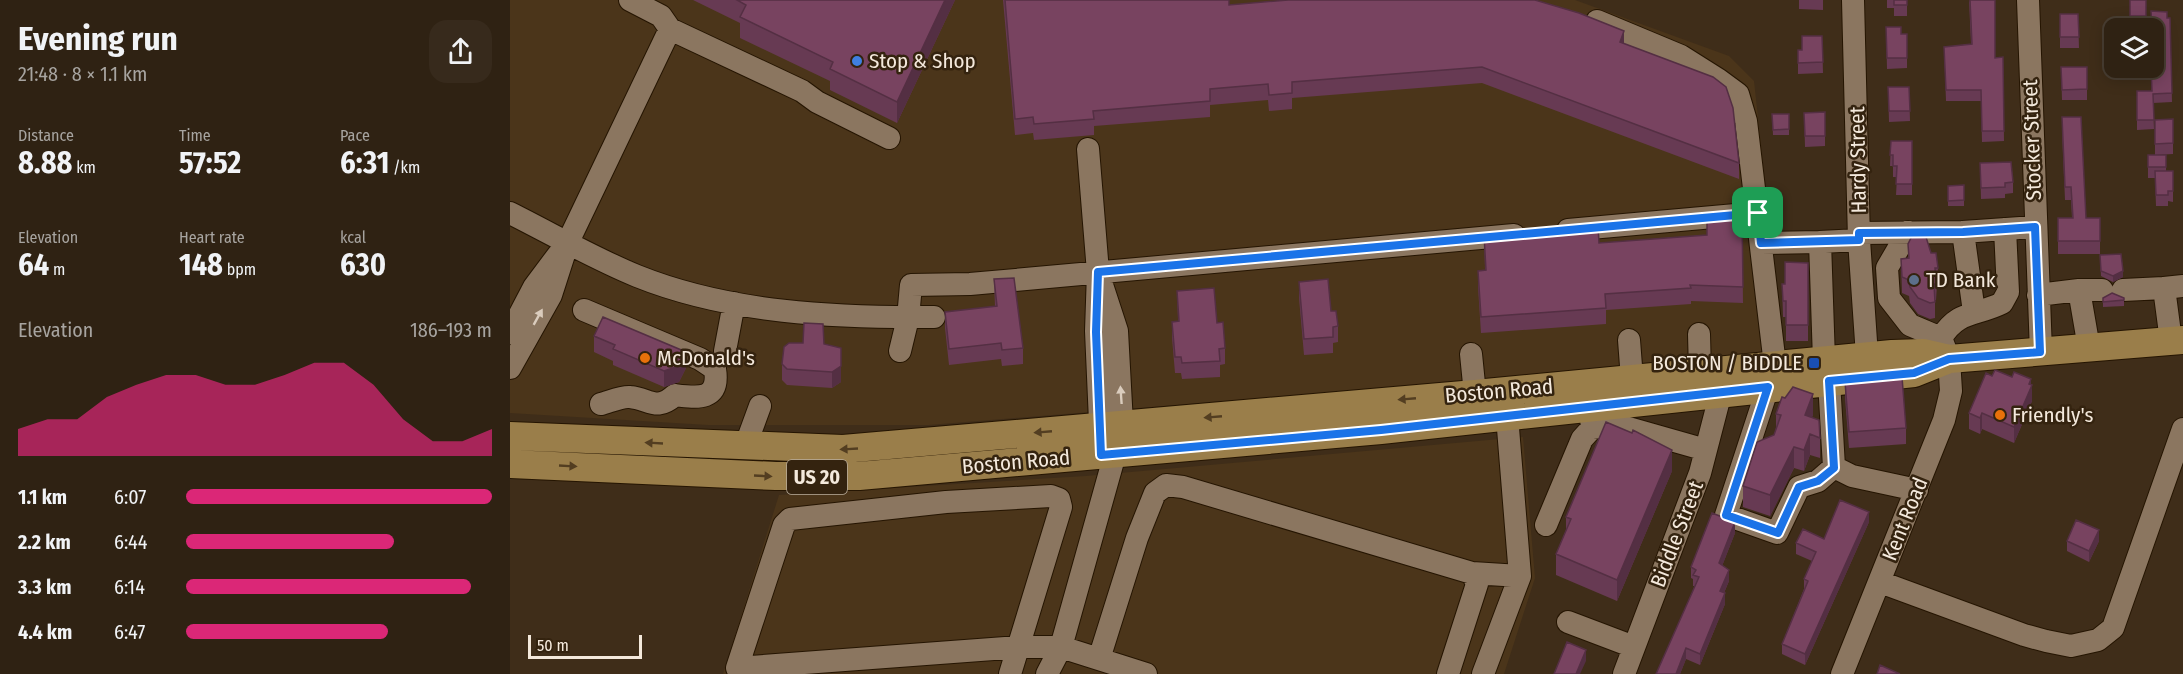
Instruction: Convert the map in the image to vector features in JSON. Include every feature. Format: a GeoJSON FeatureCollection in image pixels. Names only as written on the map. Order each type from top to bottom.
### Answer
{"type":"FeatureCollection","features":[{"type":"Feature","properties":{"kind":"main road","name":"Boston Road"},"geometry":{"type":"LineString","coordinates":[[1827,371],[1867,356],[1945,349],[2040,352],[2177,340]]}},
{"type":"Feature","properties":{"kind":"main road","name":"Boston Road"},"geometry":{"type":"LineString","coordinates":[[510,464],[831,477],[1113,443],[1475,394],[1700,372],[1771,376],[1827,371],[1914,373],[1945,349]]}},
{"type":"Feature","properties":{"kind":"main road","name":"Boston Road"},"geometry":{"type":"LineString","coordinates":[[510,436],[745,447],[843,449],[1113,443],[1507,417],[1591,417],[1721,392],[1771,376]]}},
{"type":"Feature","properties":{"kind":"street"},"geometry":{"type":"LineString","coordinates":[[630,0],[666,15],[802,91],[817,102],[889,138]]}},
{"type":"Feature","properties":{"kind":"street","name":"Hardy Street"},"geometry":{"type":"LineString","coordinates":[[1853,0],[1859,237],[1867,356]]}},
{"type":"Feature","properties":{"kind":"street","name":"Stocker Street"},"geometry":{"type":"LineString","coordinates":[[2028,0],[2040,352]]}},
{"type":"Feature","properties":{"kind":"street"},"geometry":{"type":"LineString","coordinates":[[1573,13],[1681,56],[1738,94],[1746,121],[1758,213],[1771,376],[1726,515],[1778,533],[1799,487],[1818,481],[1834,468]]}},
{"type":"Feature","properties":{"kind":"street"},"geometry":{"type":"LineString","coordinates":[[510,368],[551,295],[568,242],[666,15]]}},
{"type":"Feature","properties":{"kind":"street"},"geometry":{"type":"LineString","coordinates":[[1047,674],[1061,647],[1113,443],[1117,331],[1098,272],[1088,149]]}},
{"type":"Feature","properties":{"kind":"street"},"geometry":{"type":"LineString","coordinates":[[510,213],[638,277],[734,303],[869,318],[934,317]]}},
{"type":"Feature","properties":{"kind":"street"},"geometry":{"type":"LineString","coordinates":[[900,351],[908,318],[911,285],[970,284],[1758,213]]}},
{"type":"Feature","properties":{"kind":"street"},"geometry":{"type":"LineString","coordinates":[[1761,243],[1820,242],[1908,232],[1963,232],[2035,227]]}},
{"type":"Feature","properties":{"kind":"street"},"geometry":{"type":"LineString","coordinates":[[1908,232],[1887,267],[1889,298],[1910,325],[1945,349],[1949,324],[1974,312],[2002,303],[2008,292],[2005,229]]}},
{"type":"Feature","properties":{"kind":"street"},"geometry":{"type":"LineString","coordinates":[[1963,232],[1974,312]]}},
{"type":"Feature","properties":{"kind":"street"},"geometry":{"type":"LineString","coordinates":[[510,333],[534,287],[568,242]]}},
{"type":"Feature","properties":{"kind":"street"},"geometry":{"type":"LineString","coordinates":[[1820,242],[1834,468]]}},
{"type":"Feature","properties":{"kind":"street"},"geometry":{"type":"LineString","coordinates":[[2038,295],[2079,290],[2173,287],[2177,340]]}},
{"type":"Feature","properties":{"kind":"street"},"geometry":{"type":"LineString","coordinates":[[2079,290],[2089,348]]}},
{"type":"Feature","properties":{"kind":"street"},"geometry":{"type":"LineString","coordinates":[[725,351],[734,303]]}},
{"type":"Feature","properties":{"kind":"street"},"geometry":{"type":"LineString","coordinates":[[584,310],[700,359],[715,369],[716,379],[707,395],[699,399],[675,395],[667,402],[659,404],[629,396],[601,404]]}},
{"type":"Feature","properties":{"kind":"street"},"geometry":{"type":"LineString","coordinates":[[1699,334],[1700,372]]}},
{"type":"Feature","properties":{"kind":"street"},"geometry":{"type":"LineString","coordinates":[[1629,340],[1632,379]]}},
{"type":"Feature","properties":{"kind":"street","name":"Kent Road"},"geometry":{"type":"LineString","coordinates":[[1842,674],[1935,446],[1950,398],[1945,349]]}},
{"type":"Feature","properties":{"kind":"street"},"geometry":{"type":"LineString","coordinates":[[1471,354],[1475,394]]}},
{"type":"Feature","properties":{"kind":"street","name":"Biddle Street"},"geometry":{"type":"LineString","coordinates":[[1624,674],[1700,473],[1721,392]]}},
{"type":"Feature","properties":{"kind":"street"},"geometry":{"type":"LineString","coordinates":[[745,447],[759,406]]}},
{"type":"Feature","properties":{"kind":"street"},"geometry":{"type":"LineString","coordinates":[[1484,674],[1520,576],[1507,417]]}},
{"type":"Feature","properties":{"kind":"street"},"geometry":{"type":"LineString","coordinates":[[1546,525],[1591,417],[1706,450]]}},
{"type":"Feature","properties":{"kind":"street"},"geometry":{"type":"LineString","coordinates":[[1880,582],[2024,636],[2071,646],[2098,640],[2113,628],[2183,429]]}},
{"type":"Feature","properties":{"kind":"street"},"geometry":{"type":"LineString","coordinates":[[1834,468],[1852,476],[1917,490]]}},
{"type":"Feature","properties":{"kind":"street"},"geometry":{"type":"LineString","coordinates":[[1099,660],[1137,538],[1155,493],[1166,485],[1183,487],[1472,573],[1520,576]]}},
{"type":"Feature","properties":{"kind":"street"},"geometry":{"type":"LineString","coordinates":[[1010,674],[1020,647],[1061,507],[1059,499],[1051,496],[946,502],[790,519],[784,525],[736,671],[1020,647],[1061,647],[1146,674]]}},
{"type":"Feature","properties":{"kind":"street"},"geometry":{"type":"LineString","coordinates":[[1448,674],[1477,584],[1472,573]]}},
{"type":"Feature","properties":{"kind":"street"},"geometry":{"type":"LineString","coordinates":[[1568,622],[1634,647]]}},
{"type":"Feature","properties":{"kind":"shaded area"},"geometry":{"type":"Polygon","coordinates":[[[510,0],[1575,0],[1729,56],[1754,81],[1784,356],[929,425],[708,425],[510,413],[510,0]]]}},
{"type":"Feature","properties":{"kind":"shaded area"},"geometry":{"type":"Polygon","coordinates":[[[1523,437],[1535,578],[1504,674],[723,674],[779,495],[1086,476],[1523,437]]]}},
{"type":"Feature","properties":{"kind":"building","name":"Stop & Shop"},"geometry":{"type":"Polygon","coordinates":[[[737,0],[945,0],[897,102],[830,69],[833,62],[740,17],[746,5],[737,0]]]}},
{"type":"Feature","properties":{"kind":"building"},"geometry":{"type":"Polygon","coordinates":[[[1005,0],[1229,0],[1229,5],[1288,0],[1535,0],[1579,13],[1624,31],[1620,42],[1713,77],[1726,87],[1733,108],[1739,163],[1482,67],[1292,82],[1292,93],[1269,95],[1268,84],[1210,89],[1210,101],[1093,111],[1094,119],[1034,124],[1033,117],[1015,119],[1005,0]]]}},
{"type":"Feature","properties":{"kind":"building"},"geometry":{"type":"Polygon","coordinates":[[[1894,0],[1907,0],[1907,5],[1894,5],[1894,0]]]}},
{"type":"Feature","properties":{"kind":"building"},"geometry":{"type":"Polygon","coordinates":[[[1970,0],[1995,0],[1995,58],[2003,57],[2004,131],[1982,131],[1981,90],[1946,90],[1944,47],[1972,44],[1970,0]]]}},
{"type":"Feature","properties":{"kind":"building"},"geometry":{"type":"Polygon","coordinates":[[[2130,0],[2146,0],[2146,16],[2130,16],[2130,0]]]}},
{"type":"Feature","properties":{"kind":"building"},"geometry":{"type":"Polygon","coordinates":[[[2151,11],[2167,12],[2167,18],[2170,18],[2172,93],[2153,94],[2154,120],[2137,120],[2137,91],[2152,91],[2151,78],[2164,78],[2164,18],[2151,18],[2151,11]]]}},
{"type":"Feature","properties":{"kind":"building"},"geometry":{"type":"Polygon","coordinates":[[[2060,14],[2078,14],[2079,37],[2060,37],[2060,14]]]}},
{"type":"Feature","properties":{"kind":"building"},"geometry":{"type":"Polygon","coordinates":[[[1886,27],[1901,27],[1901,34],[1907,34],[1907,58],[1887,58],[1886,27]]]}},
{"type":"Feature","properties":{"kind":"building"},"geometry":{"type":"Polygon","coordinates":[[[1802,36],[1822,36],[1823,62],[1798,63],[1798,50],[1802,50],[1802,36]]]}},
{"type":"Feature","properties":{"kind":"building"},"geometry":{"type":"Polygon","coordinates":[[[2061,67],[2087,67],[2087,89],[2062,90],[2061,67]]]}},
{"type":"Feature","properties":{"kind":"building"},"geometry":{"type":"Polygon","coordinates":[[[1888,87],[1909,87],[1910,111],[1889,111],[1888,87]]]}},
{"type":"Feature","properties":{"kind":"building"},"geometry":{"type":"Polygon","coordinates":[[[1825,112],[1825,136],[1805,136],[1804,113],[1825,112]]]}},
{"type":"Feature","properties":{"kind":"building"},"geometry":{"type":"Polygon","coordinates":[[[1772,114],[1789,114],[1789,129],[1773,130],[1772,114]]]}},
{"type":"Feature","properties":{"kind":"building"},"geometry":{"type":"Polygon","coordinates":[[[2062,117],[2081,117],[2086,218],[2100,218],[2100,241],[2058,241],[2058,218],[2073,218],[2071,187],[2065,187],[2062,117]]]}},
{"type":"Feature","properties":{"kind":"building"},"geometry":{"type":"Polygon","coordinates":[[[2173,119],[2173,143],[2155,144],[2155,120],[2173,119]]]}},
{"type":"Feature","properties":{"kind":"building"},"geometry":{"type":"Polygon","coordinates":[[[1891,141],[1912,141],[1912,184],[1896,184],[1897,166],[1893,166],[1893,155],[1890,155],[1891,141]]]}},
{"type":"Feature","properties":{"kind":"building"},"geometry":{"type":"Polygon","coordinates":[[[2148,155],[2166,155],[2166,167],[2148,167],[2148,155]]]}},
{"type":"Feature","properties":{"kind":"building"},"geometry":{"type":"Polygon","coordinates":[[[2011,162],[2013,182],[2005,183],[2005,187],[1981,188],[1980,163],[2011,162]]]}},
{"type":"Feature","properties":{"kind":"building"},"geometry":{"type":"Polygon","coordinates":[[[2155,171],[2173,171],[2173,191],[2168,191],[2168,195],[2156,195],[2155,171]]]}},
{"type":"Feature","properties":{"kind":"building"},"geometry":{"type":"Polygon","coordinates":[[[1964,185],[1964,200],[1948,201],[1948,186],[1964,185]]]}},
{"type":"Feature","properties":{"kind":"building"},"geometry":{"type":"Polygon","coordinates":[[[1742,214],[1743,287],[1690,285],[1691,288],[1605,294],[1606,308],[1481,317],[1478,271],[1486,270],[1484,235],[1598,226],[1599,243],[1707,235],[1707,215],[1742,214]]]}},
{"type":"Feature","properties":{"kind":"building"},"geometry":{"type":"Polygon","coordinates":[[[1915,230],[1920,230],[1921,237],[1926,237],[1931,253],[1936,253],[1938,268],[1935,268],[1935,302],[1930,303],[1918,298],[1910,287],[1909,280],[1902,277],[1901,259],[1909,258],[1908,244],[1915,230]]]}},
{"type":"Feature","properties":{"kind":"building"},"geometry":{"type":"Polygon","coordinates":[[[2121,254],[2123,271],[2113,276],[2101,271],[2100,255],[2121,254]]]}},
{"type":"Feature","properties":{"kind":"building"},"geometry":{"type":"Polygon","coordinates":[[[1785,262],[1808,263],[1808,325],[1786,325],[1786,301],[1783,301],[1782,284],[1785,284],[1785,262]]]}},
{"type":"Feature","properties":{"kind":"building"},"geometry":{"type":"Polygon","coordinates":[[[1014,278],[1023,348],[1002,350],[1001,343],[949,349],[945,312],[997,306],[994,279],[1014,278]]]}},
{"type":"Feature","properties":{"kind":"building"},"geometry":{"type":"Polygon","coordinates":[[[1328,279],[1331,311],[1336,311],[1338,326],[1333,327],[1333,337],[1304,339],[1299,282],[1328,279]]]}},
{"type":"Feature","properties":{"kind":"building"},"geometry":{"type":"Polygon","coordinates":[[[1214,288],[1217,323],[1223,322],[1225,348],[1219,349],[1220,361],[1182,363],[1181,357],[1175,357],[1172,322],[1179,321],[1177,291],[1214,288]]]}},
{"type":"Feature","properties":{"kind":"building"},"geometry":{"type":"Polygon","coordinates":[[[2112,293],[2124,300],[2103,302],[2103,298],[2112,293]]]}},
{"type":"Feature","properties":{"kind":"building"},"geometry":{"type":"Polygon","coordinates":[[[603,317],[686,352],[679,366],[664,371],[613,349],[615,345],[594,336],[603,317]]]}},
{"type":"Feature","properties":{"kind":"building"},"geometry":{"type":"Polygon","coordinates":[[[804,323],[823,324],[824,344],[841,348],[841,366],[832,372],[787,369],[782,364],[784,347],[789,343],[803,343],[804,323]]]}},
{"type":"Feature","properties":{"kind":"building"},"geometry":{"type":"Polygon","coordinates":[[[1995,370],[2012,377],[2014,372],[2031,379],[2029,384],[2032,385],[2014,427],[1982,413],[1980,418],[1969,413],[1986,373],[1992,376],[1995,370]]]}},
{"type":"Feature","properties":{"kind":"building"},"geometry":{"type":"Polygon","coordinates":[[[1902,377],[1906,428],[1849,432],[1845,382],[1902,377]]]}},
{"type":"Feature","properties":{"kind":"building"},"geometry":{"type":"Polygon","coordinates":[[[1793,387],[1813,394],[1805,415],[1819,420],[1820,438],[1810,434],[1804,450],[1794,447],[1770,495],[1743,486],[1757,442],[1774,435],[1781,415],[1776,414],[1782,397],[1785,398],[1793,387]]]}},
{"type":"Feature","properties":{"kind":"building"},"geometry":{"type":"Polygon","coordinates":[[[1606,422],[1632,433],[1633,430],[1672,450],[1617,580],[1556,554],[1571,519],[1566,517],[1606,422]]]}},
{"type":"Feature","properties":{"kind":"building"},"geometry":{"type":"Polygon","coordinates":[[[1840,500],[1869,512],[1805,654],[1782,644],[1808,581],[1804,579],[1816,552],[1796,543],[1803,529],[1824,539],[1840,500]]]}},
{"type":"Feature","properties":{"kind":"building"},"geometry":{"type":"Polygon","coordinates":[[[1712,513],[1735,522],[1719,563],[1729,570],[1720,591],[1725,593],[1700,654],[1686,648],[1676,674],[1656,674],[1699,577],[1693,575],[1696,570],[1691,567],[1712,513]]]}},
{"type":"Feature","properties":{"kind":"building"},"geometry":{"type":"Polygon","coordinates":[[[2076,520],[2099,530],[2089,551],[2067,541],[2076,520]]]}},
{"type":"Feature","properties":{"kind":"building"},"geometry":{"type":"Polygon","coordinates":[[[1567,642],[1586,650],[1576,674],[1554,674],[1567,642]]]}},
{"type":"Feature","properties":{"kind":"building"},"geometry":{"type":"Polygon","coordinates":[[[1880,665],[1900,674],[1877,674],[1880,665]]]}},
{"type":"Feature","properties":{"kind":"place","name":"Stop & Shop"},"geometry":{"type":"Point","coordinates":[857,61]}},
{"type":"Feature","properties":{"kind":"place","name":"TD Bank"},"geometry":{"type":"Point","coordinates":[1914,280]}},
{"type":"Feature","properties":{"kind":"place","name":"McDonald's"},"geometry":{"type":"Point","coordinates":[645,358]}},
{"type":"Feature","properties":{"kind":"place","name":"BOSTON / BIDDLE"},"geometry":{"type":"Point","coordinates":[1814,363]}},
{"type":"Feature","properties":{"kind":"place","name":"Friendly's"},"geometry":{"type":"Point","coordinates":[2000,415]}},
{"type":"Feature","properties":{"kind":"route"},"geometry":{"type":"LineString","coordinates":[[1758,213],[1761,243],[1859,240],[1859,233],[1963,232],[2035,227],[2040,352],[1949,359],[1914,373],[1829,381],[1834,468],[1818,481],[1799,487],[1778,533],[1726,515],[1768,387],[1381,430],[1101,455],[1096,332],[1098,272],[1758,213]]}}]}
